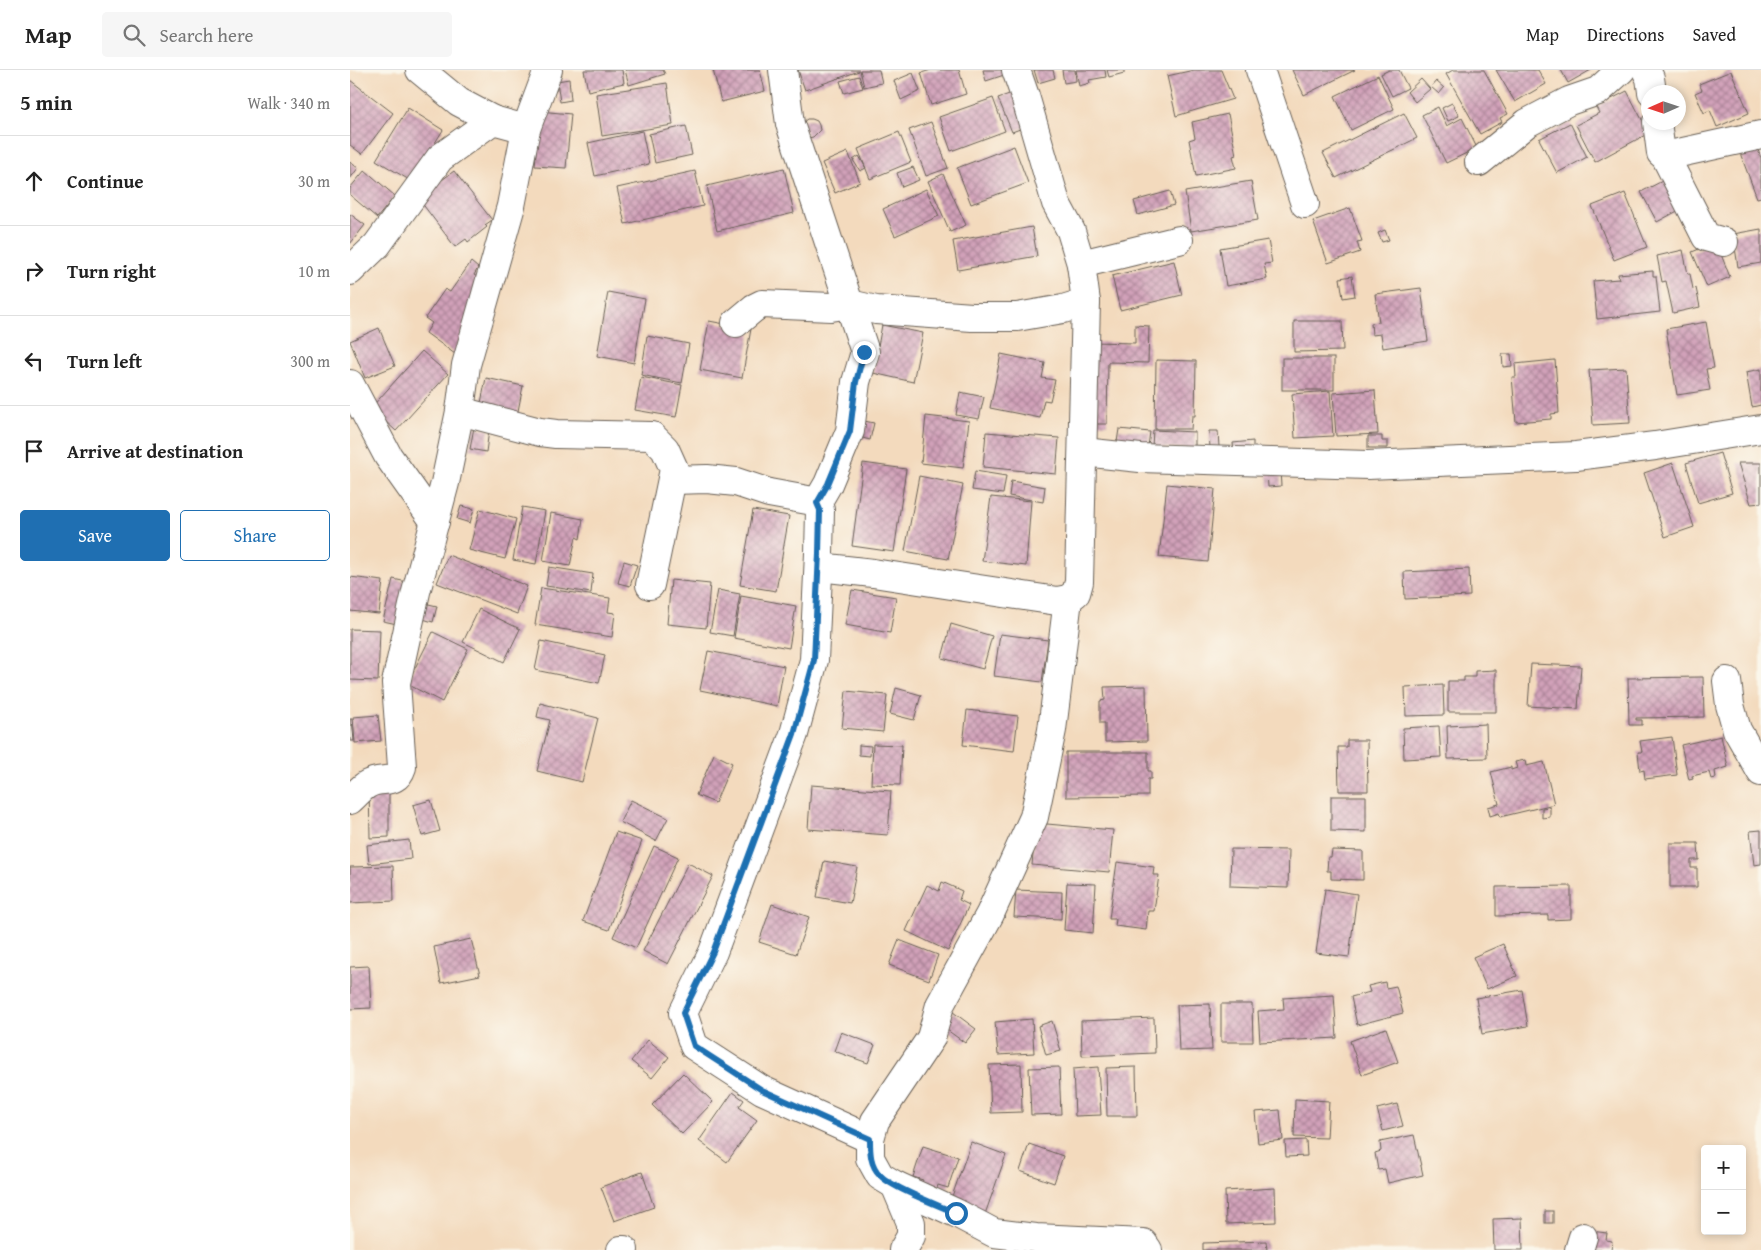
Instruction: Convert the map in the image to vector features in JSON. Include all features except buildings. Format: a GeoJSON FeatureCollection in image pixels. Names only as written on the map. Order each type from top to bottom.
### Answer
{"type":"FeatureCollection","features":[{"type":"Feature","properties":{"kind":"street"},"geometry":{"type":"LineString","coordinates":[[420,70],[459,102],[493,120],[526,129]]}},
{"type":"Feature","properties":{"kind":"street"},"geometry":{"type":"LineString","coordinates":[[350,800],[372,782],[396,778],[400,774],[402,767],[396,683],[416,592],[446,483],[460,412],[466,365],[511,206],[526,129],[548,70]]}},
{"type":"Feature","properties":{"kind":"street"},"geometry":{"type":"LineString","coordinates":[[783,70],[790,124],[850,304],[864,352],[856,382],[850,431],[828,484],[817,503]]}},
{"type":"Feature","properties":{"kind":"street"},"geometry":{"type":"LineString","coordinates":[[819,567],[873,573],[1057,601],[1068,599],[1076,593],[1079,582],[1086,302],[1081,264],[1071,231],[1056,204],[1016,70]]}},
{"type":"Feature","properties":{"kind":"street"},"geometry":{"type":"LineString","coordinates":[[1260,70],[1305,204]]}},
{"type":"Feature","properties":{"kind":"street"},"geometry":{"type":"LineString","coordinates":[[1479,162],[1527,123],[1569,101],[1598,92],[1621,70]]}},
{"type":"Feature","properties":{"kind":"street"},"geometry":{"type":"LineString","coordinates":[[1646,70],[1651,85]]}},
{"type":"Feature","properties":{"kind":"street"},"geometry":{"type":"LineString","coordinates":[[350,271],[377,245],[440,158],[493,120]]}},
{"type":"Feature","properties":{"kind":"street"},"geometry":{"type":"LineString","coordinates":[[1658,130],[1661,154],[1665,156],[1706,237],[1724,242]]}},
{"type":"Feature","properties":{"kind":"street"},"geometry":{"type":"LineString","coordinates":[[1665,156],[1761,135]]}},
{"type":"Feature","properties":{"kind":"street"},"geometry":{"type":"LineString","coordinates":[[1081,264],[1179,240]]}},
{"type":"Feature","properties":{"kind":"street"},"geometry":{"type":"LineString","coordinates":[[736,324],[754,308],[762,304],[831,307],[850,304],[876,310],[972,317],[1017,317],[1063,309],[1086,302]]}},
{"type":"Feature","properties":{"kind":"street"},"geometry":{"type":"LineString","coordinates":[[350,384],[388,456],[435,522]]}},
{"type":"Feature","properties":{"kind":"street"},"geometry":{"type":"LineString","coordinates":[[460,412],[540,432],[652,436],[665,449],[674,469],[650,585]]}},
{"type":"Feature","properties":{"kind":"street"},"geometry":{"type":"LineString","coordinates":[[1083,452],[1140,458],[1368,466],[1576,456],[1656,446],[1761,429]]}},
{"type":"Feature","properties":{"kind":"street"},"geometry":{"type":"LineString","coordinates":[[672,480],[707,479],[736,482],[769,493],[806,499],[817,503],[820,510],[814,660],[794,734],[713,952],[683,1013],[694,1046],[762,1090],[870,1139]]}},
{"type":"Feature","properties":{"kind":"street"},"geometry":{"type":"LineString","coordinates":[[1068,599],[1052,730],[1034,817],[990,914],[940,1004],[931,1038],[875,1121],[870,1139],[870,1158],[880,1176],[994,1233],[1036,1238],[1143,1243],[1148,1250]]}},
{"type":"Feature","properties":{"kind":"street"},"geometry":{"type":"LineString","coordinates":[[1727,681],[1730,706],[1738,730],[1761,772]]}},
{"type":"Feature","properties":{"kind":"street"},"geometry":{"type":"LineString","coordinates":[[895,1185],[911,1223],[911,1236],[903,1250]]}},
{"type":"Feature","properties":{"kind":"route"},"geometry":{"type":"LineString","coordinates":[[864,352],[856,382],[850,431],[828,484],[817,503],[820,510],[814,660],[794,734],[713,952],[683,1013],[694,1046],[762,1090],[870,1139],[870,1158],[880,1176],[895,1185],[956,1213]]}}]}
